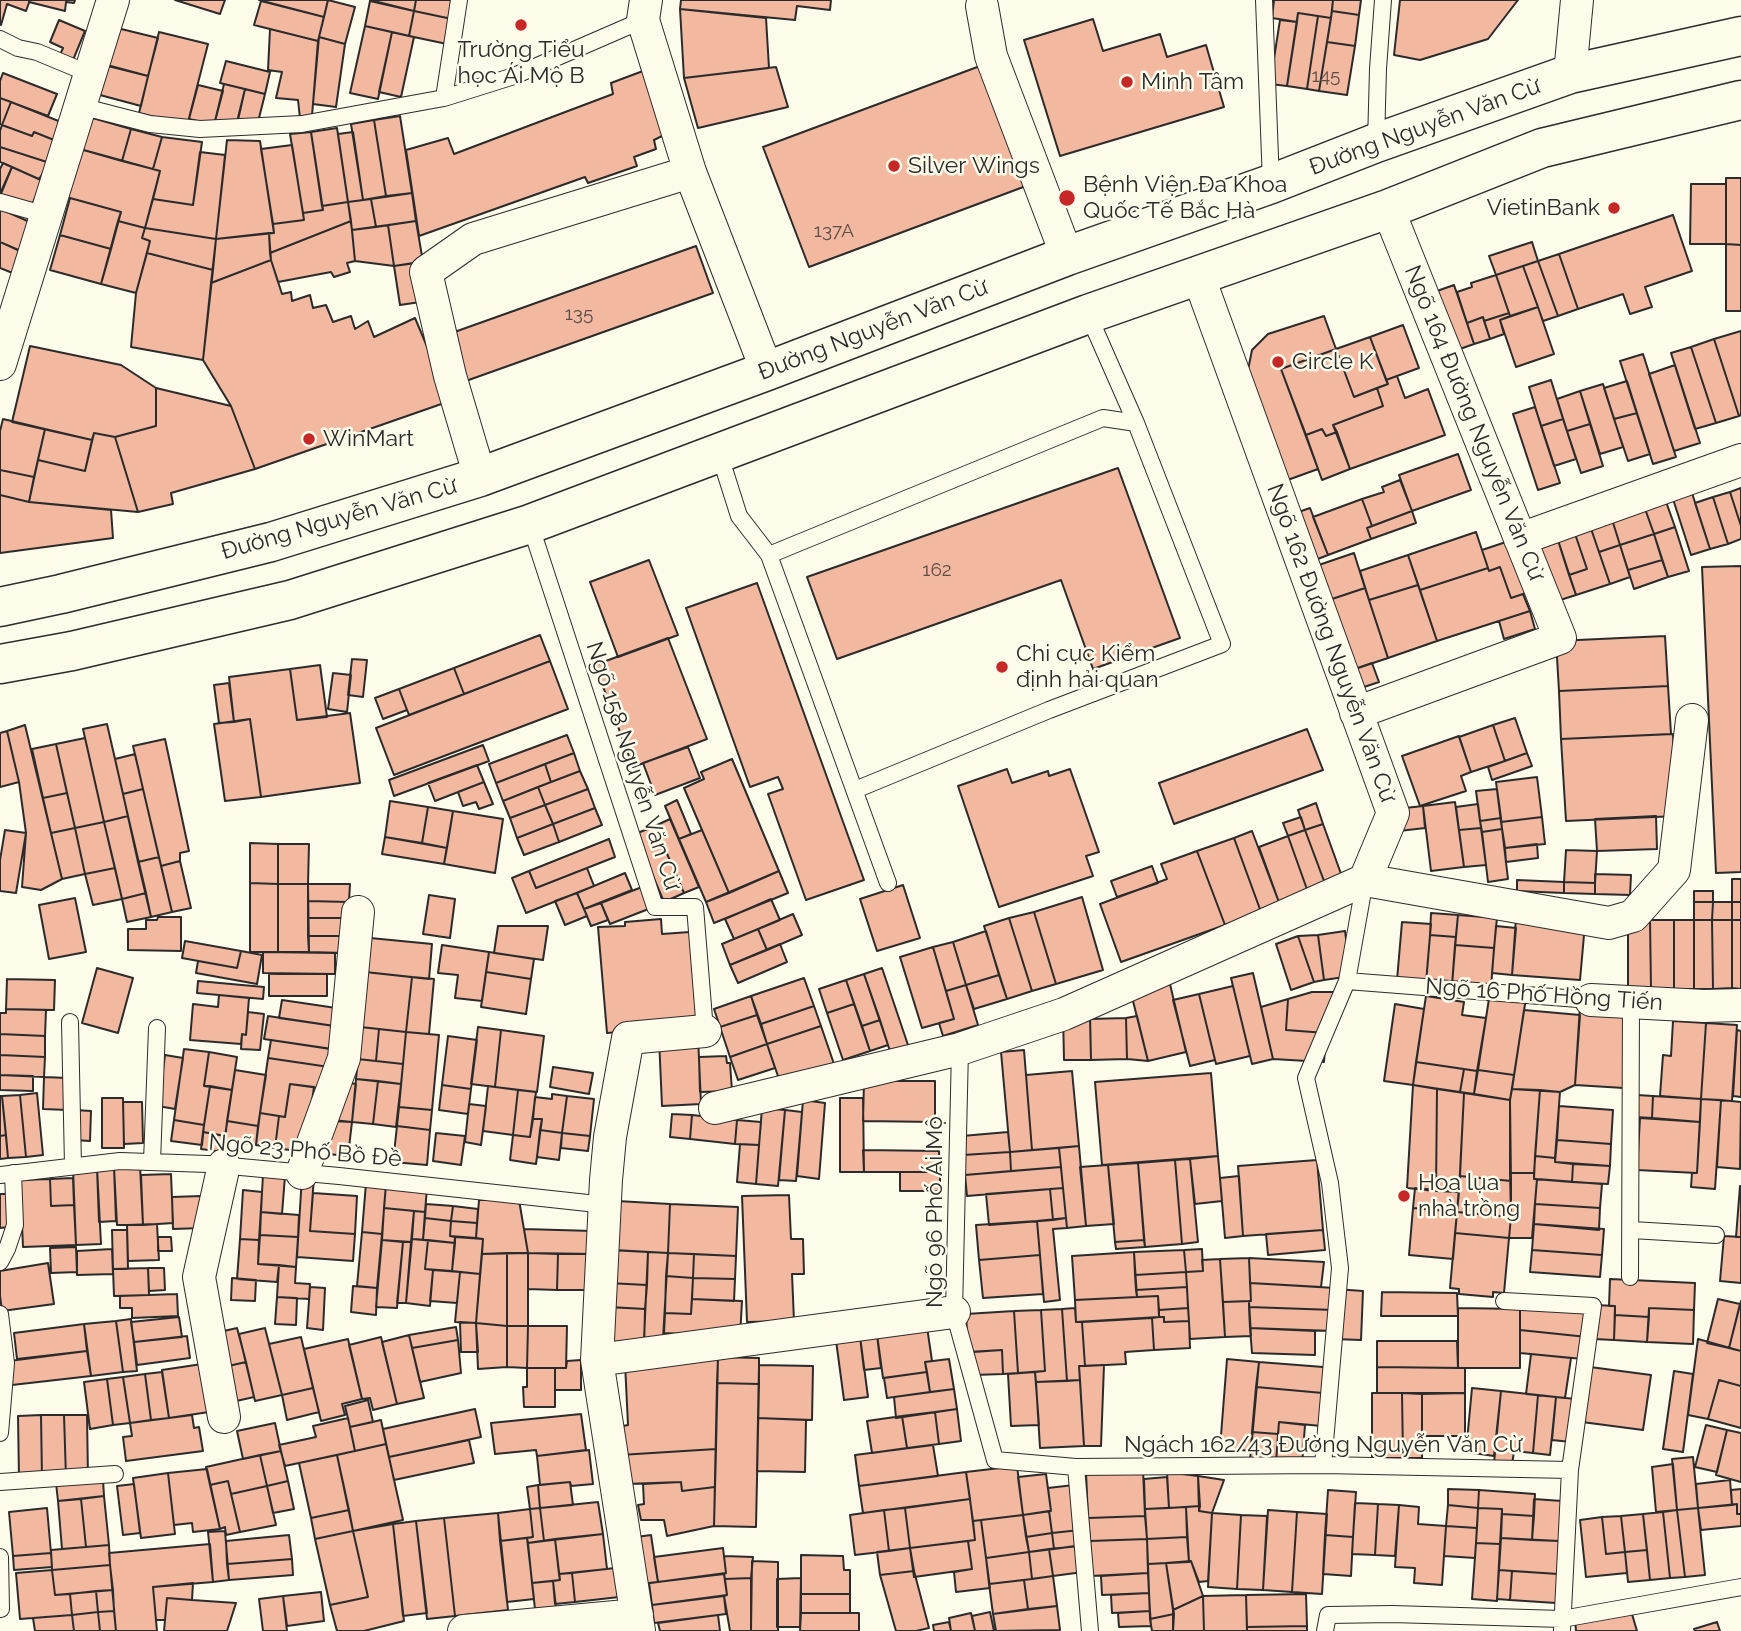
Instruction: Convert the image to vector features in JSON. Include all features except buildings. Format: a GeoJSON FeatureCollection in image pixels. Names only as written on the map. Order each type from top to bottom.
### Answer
{"type":"FeatureCollection","features":[{"type":"Feature","properties":{"kind":"main road","name":"Đường Nguyễn Văn Cừ"},"geometry":{"type":"LineString","coordinates":[[0,607],[271,542],[480,477],[1067,256],[1570,74],[1741,36]]}},
{"type":"Feature","properties":{"kind":"main road"},"geometry":{"type":"LineString","coordinates":[[0,664],[72,651],[290,600],[530,523],[1088,314],[1388,209],[1542,148],[1741,100]]}},
{"type":"Feature","properties":{"kind":"main road"},"geometry":{"type":"LineString","coordinates":[[271,542],[290,600]]}},
{"type":"Feature","properties":{"kind":"street"},"geometry":{"type":"LineString","coordinates":[[0,364],[113,0]]}},
{"type":"Feature","properties":{"kind":"street"},"geometry":{"type":"LineString","coordinates":[[1570,74],[1577,0]]}},
{"type":"Feature","properties":{"kind":"street"},"geometry":{"type":"LineString","coordinates":[[982,6],[991,56],[1067,256]]}},
{"type":"Feature","properties":{"kind":"street"},"geometry":{"type":"LineString","coordinates":[[645,10],[690,172],[767,371]]}},
{"type":"Feature","properties":{"kind":"street"},"geometry":{"type":"LineString","coordinates":[[480,477],[450,376],[426,272],[473,239],[690,172]]}},
{"type":"Feature","properties":{"kind":"street","name":"Ngõ 164 Đường Nguyễn Văn Cừ"},"geometry":{"type":"LineString","coordinates":[[1356,713],[1560,638],[1388,209]]}},
{"type":"Feature","properties":{"kind":"street","name":"Ngõ 162 Đường Nguyễn Văn Cừ"},"geometry":{"type":"LineString","coordinates":[[1198,275],[1393,813],[1365,880]]}},
{"type":"Feature","properties":{"kind":"street"},"geometry":{"type":"LineString","coordinates":[[1520,539],[1741,460]]}},
{"type":"Feature","properties":{"kind":"street"},"geometry":{"type":"LineString","coordinates":[[715,1108],[960,1049],[1064,1014],[1365,880],[1609,923],[1633,916],[1674,870],[1692,720]]}},
{"type":"Feature","properties":{"kind":"street"},"geometry":{"type":"LineString","coordinates":[[302,1173],[344,1058],[358,912]]}},
{"type":"Feature","properties":{"kind":"street","name":"Ngõ 16 Phố Hồng Tiến"},"geometry":{"type":"LineString","coordinates":[[1591,1000],[1704,1006],[1741,1005]]}},
{"type":"Feature","properties":{"kind":"street"},"geometry":{"type":"LineString","coordinates":[[464,1631],[638,1623],[597,1360],[610,1137],[628,1038],[705,1031]]}},
{"type":"Feature","properties":{"kind":"street"},"geometry":{"type":"LineString","coordinates":[[224,1165],[199,1277],[224,1417]]}},
{"type":"Feature","properties":{"kind":"street"},"geometry":{"type":"LineString","coordinates":[[597,1360],[954,1312]]}},
{"type":"Feature","properties":{"kind":"lane"},"geometry":{"type":"LineString","coordinates":[[443,98],[459,0]]}},
{"type":"Feature","properties":{"kind":"lane"},"geometry":{"type":"LineString","coordinates":[[1264,0],[1271,184]]}},
{"type":"Feature","properties":{"kind":"lane"},"geometry":{"type":"LineString","coordinates":[[1376,144],[1383,0]]}},
{"type":"Feature","properties":{"kind":"lane"},"geometry":{"type":"LineString","coordinates":[[80,106],[150,124],[200,129],[302,124],[443,98],[514,76],[645,10]]}},
{"type":"Feature","properties":{"kind":"lane"},"geometry":{"type":"LineString","coordinates":[[0,39],[90,74]]}},
{"type":"Feature","properties":{"kind":"lane"},"geometry":{"type":"LineString","coordinates":[[0,202],[46,215]]}},
{"type":"Feature","properties":{"kind":"lane"},"geometry":{"type":"LineString","coordinates":[[855,790],[1049,710],[1222,643],[1136,423],[1088,314]]}},
{"type":"Feature","properties":{"kind":"lane"},"geometry":{"type":"LineString","coordinates":[[769,555],[1103,418],[1136,423]]}},
{"type":"Feature","properties":{"kind":"lane"},"geometry":{"type":"LineString","coordinates":[[719,453],[739,516],[769,555],[888,883]]}},
{"type":"Feature","properties":{"kind":"lane","name":"Ngõ 158 Nguyễn Văn Cừ"},"geometry":{"type":"LineString","coordinates":[[530,523],[655,907],[695,907],[705,1031]]}},
{"type":"Feature","properties":{"kind":"lane","name":"Ngõ 162 Đường Nguyễn Văn Cừ"},"geometry":{"type":"LineString","coordinates":[[1323,1465],[1340,1268],[1330,1183],[1306,1078],[1347,981],[1365,880]]}},
{"type":"Feature","properties":{"kind":"lane","name":"Ngõ 16 Phố Hồng Tiến"},"geometry":{"type":"LineString","coordinates":[[1347,981],[1591,1000]]}},
{"type":"Feature","properties":{"kind":"lane"},"geometry":{"type":"LineString","coordinates":[[1630,1278],[1631,1002]]}},
{"type":"Feature","properties":{"kind":"lane"},"geometry":{"type":"LineString","coordinates":[[71,1022],[73,1166]]}},
{"type":"Feature","properties":{"kind":"lane"},"geometry":{"type":"LineString","coordinates":[[152,1162],[157,1028]]}},
{"type":"Feature","properties":{"kind":"lane","name":"Ngõ 96 Phố Ái Mộ"},"geometry":{"type":"LineString","coordinates":[[960,1049],[954,1312],[995,1460],[1076,1467]]}},
{"type":"Feature","properties":{"kind":"lane","name":"Ngõ 23 Phố Bồ Đề"},"geometry":{"type":"LineString","coordinates":[[7,1174],[120,1161],[224,1165],[606,1205]]}},
{"type":"Feature","properties":{"kind":"lane"},"geometry":{"type":"LineString","coordinates":[[0,1262],[15,1225],[7,1174]]}},
{"type":"Feature","properties":{"kind":"lane"},"geometry":{"type":"LineString","coordinates":[[1632,1230],[1716,1235]]}},
{"type":"Feature","properties":{"kind":"lane"},"geometry":{"type":"LineString","coordinates":[[1504,1301],[1594,1306],[1570,1469],[1562,1625]]}},
{"type":"Feature","properties":{"kind":"lane"},"geometry":{"type":"LineString","coordinates":[[0,1314],[6,1363],[0,1433]]}},
{"type":"Feature","properties":{"kind":"lane","name":"Ngách 162/43 Đường Nguyễn Văn Cừ"},"geometry":{"type":"LineString","coordinates":[[1076,1467],[1323,1465],[1570,1469]]}},
{"type":"Feature","properties":{"kind":"lane"},"geometry":{"type":"LineString","coordinates":[[1076,1467],[1090,1631]]}},
{"type":"Feature","properties":{"kind":"lane"},"geometry":{"type":"LineString","coordinates":[[0,1482],[115,1474]]}},
{"type":"Feature","properties":{"kind":"lane"},"geometry":{"type":"LineString","coordinates":[[0,1557],[1,1609]]}},
{"type":"Feature","properties":{"kind":"lane"},"geometry":{"type":"LineString","coordinates":[[1325,1631],[1328,1615],[1392,1614],[1562,1625],[1741,1587]]}},
{"type":"Feature","properties":{"kind":"lane"},"geometry":{"type":"LineString","coordinates":[[1389,1631],[1392,1614]]}},
{"type":"Feature","properties":{"kind":"place","name":"Trường Tiểu học Ái Mộ B"},"geometry":{"type":"Point","coordinates":[521,25]}},
{"type":"Feature","properties":{"kind":"place","name":"Minh Tâm"},"geometry":{"type":"Point","coordinates":[1127,82]}},
{"type":"Feature","properties":{"kind":"place","name":"Silver Wings"},"geometry":{"type":"Point","coordinates":[894,166]}},
{"type":"Feature","properties":{"kind":"place","name":"Bệnh Viện Đa Khoa Quốc Tế Bắc Hà"},"geometry":{"type":"Point","coordinates":[1067,198]}},
{"type":"Feature","properties":{"kind":"place","name":"VietinBank"},"geometry":{"type":"Point","coordinates":[1614,208]}},
{"type":"Feature","properties":{"kind":"place","name":"Circle K"},"geometry":{"type":"Point","coordinates":[1278,362]}},
{"type":"Feature","properties":{"kind":"place","name":"WinMart"},"geometry":{"type":"Point","coordinates":[309,439]}},
{"type":"Feature","properties":{"kind":"place","name":"Chi cục Kiểm định hải quan"},"geometry":{"type":"Point","coordinates":[1002,667]}},
{"type":"Feature","properties":{"kind":"place","name":"Hoa lụa nhà trồng"},"geometry":{"type":"Point","coordinates":[1404,1196]}}]}
